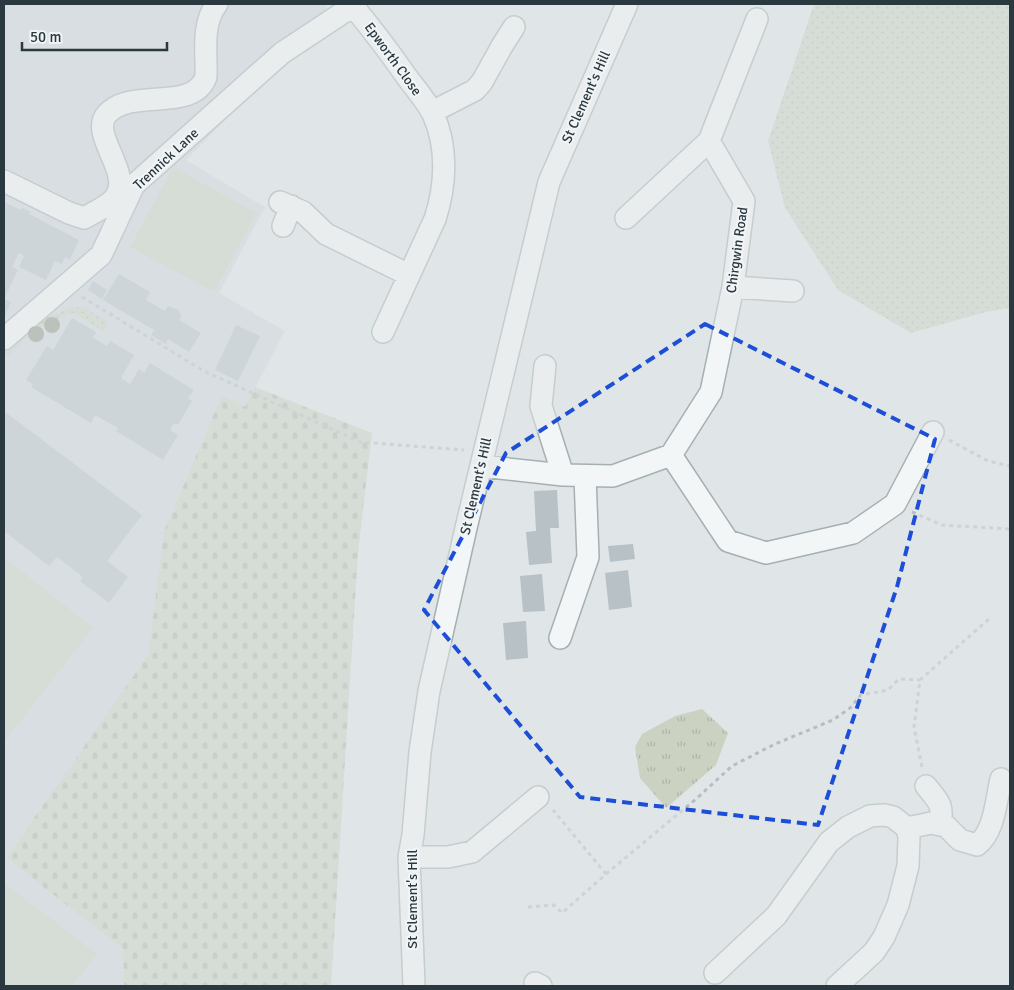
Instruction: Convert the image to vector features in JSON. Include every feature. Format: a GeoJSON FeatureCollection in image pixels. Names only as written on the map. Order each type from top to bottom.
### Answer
{"type":"FeatureCollection","features":[{"type":"Feature","properties":{"kind":"street"},"geometry":{"type":"LineString","coordinates":[[4,181],[69,213],[84,218],[113,200],[119,188],[119,175],[103,132],[103,120],[108,112],[124,104],[177,97],[198,90],[203,85],[206,77],[207,26],[217,4]]}},
{"type":"Feature","properties":{"kind":"street","name":"St Clement's Hill"},"geometry":{"type":"LineString","coordinates":[[414,986],[409,857],[413,835],[420,752],[429,691],[549,182],[627,4]]}},
{"type":"Feature","properties":{"kind":"street","name":"Epworth Close"},"geometry":{"type":"LineString","coordinates":[[353,5],[432,112],[439,130],[442,147],[444,182],[435,219],[383,332]]}},
{"type":"Feature","properties":{"kind":"street","name":"Trennick Lane"},"geometry":{"type":"LineString","coordinates":[[4,339],[101,255],[134,185],[282,54],[353,5]]}},
{"type":"Feature","properties":{"kind":"street"},"geometry":{"type":"LineString","coordinates":[[626,218],[709,140],[757,20]]}},
{"type":"Feature","properties":{"kind":"street"},"geometry":{"type":"LineString","coordinates":[[432,112],[466,96],[482,82],[514,28]]}},
{"type":"Feature","properties":{"kind":"street","name":"Chirgwin Road"},"geometry":{"type":"LineString","coordinates":[[671,455],[711,392],[733,287],[744,201],[709,140]]}},
{"type":"Feature","properties":{"kind":"street"},"geometry":{"type":"LineString","coordinates":[[283,226],[286,204],[303,212],[326,234],[409,275]]}},
{"type":"Feature","properties":{"kind":"street"},"geometry":{"type":"LineString","coordinates":[[733,287],[793,291]]}},
{"type":"Feature","properties":{"kind":"street"},"geometry":{"type":"LineString","coordinates":[[545,366],[541,406],[563,475]]}},
{"type":"Feature","properties":{"kind":"street"},"geometry":{"type":"LineString","coordinates":[[483,459],[563,475],[613,476],[671,455],[728,541],[766,553],[853,533],[895,504],[933,432]]}},
{"type":"Feature","properties":{"kind":"street"},"geometry":{"type":"LineString","coordinates":[[560,638],[588,557],[585,476]]}},
{"type":"Feature","properties":{"kind":"street"},"geometry":{"type":"LineString","coordinates":[[906,828],[931,823],[946,826],[960,840],[977,844],[985,839],[993,816],[1001,779]]}},
{"type":"Feature","properties":{"kind":"street"},"geometry":{"type":"LineString","coordinates":[[926,786],[940,806],[942,812],[940,825]]}},
{"type":"Feature","properties":{"kind":"street"},"geometry":{"type":"LineString","coordinates":[[409,857],[448,857],[472,852],[538,797]]}},
{"type":"Feature","properties":{"kind":"street"},"geometry":{"type":"LineString","coordinates":[[715,973],[776,916],[829,842],[848,827],[870,816],[884,815],[893,817],[906,828],[910,848],[901,895],[892,922],[874,952],[837,986]]}},
{"type":"Feature","properties":{"kind":"path"},"geometry":{"type":"LineString","coordinates":[[75,299],[84,297],[204,371],[360,442],[483,459]]}},
{"type":"Feature","properties":{"kind":"path"},"geometry":{"type":"LineString","coordinates":[[933,432],[988,461],[1010,466]]}},
{"type":"Feature","properties":{"kind":"path"},"geometry":{"type":"LineString","coordinates":[[895,504],[942,526],[1010,529]]}},
{"type":"Feature","properties":{"kind":"path"},"geometry":{"type":"LineString","coordinates":[[926,786],[914,727],[920,680],[990,618]]}},
{"type":"Feature","properties":{"kind":"path"},"geometry":{"type":"LineString","coordinates":[[528,907],[554,905],[562,913],[732,766],[775,744],[833,720],[850,708],[861,695],[888,690],[899,679],[920,680]]}},
{"type":"Feature","properties":{"kind":"path"},"geometry":{"type":"LineString","coordinates":[[538,797],[547,804],[606,874]]}},
{"type":"Feature","properties":{"kind":"highlighted area"},"geometry":{"type":"Polygon","coordinates":[[[705,324],[935,439],[897,587],[818,825],[580,797],[424,610],[506,453],[705,324]]]}},
{"type":"Feature","properties":{"kind":"shaded area"},"geometry":{"type":"Polygon","coordinates":[[[4,4],[325,4],[329,15],[186,160],[265,207],[219,293],[285,331],[245,407],[222,395],[164,531],[148,655],[6,858],[123,949],[124,986],[4,986],[4,4]]]}},
{"type":"Feature","properties":{"kind":"green space"},"geometry":{"type":"Polygon","coordinates":[[[814,4],[1010,4],[1010,308],[986,312],[911,333],[838,290],[785,208],[768,141],[814,4]]]}},
{"type":"Feature","properties":{"kind":"green space"},"geometry":{"type":"Polygon","coordinates":[[[173,167],[257,213],[214,292],[130,247],[173,167]]]}},
{"type":"Feature","properties":{"kind":"green space"},"geometry":{"type":"Polygon","coordinates":[[[71,307],[85,308],[108,322],[103,331],[73,313],[38,329],[10,354],[4,353],[4,348],[39,321],[71,307]]]}},
{"type":"Feature","properties":{"kind":"green space"},"geometry":{"type":"Polygon","coordinates":[[[255,387],[372,433],[358,553],[331,986],[124,986],[123,949],[6,858],[148,655],[164,531],[222,395],[245,407],[255,387]]]}},
{"type":"Feature","properties":{"kind":"green space"},"geometry":{"type":"Polygon","coordinates":[[[4,557],[93,628],[4,742],[4,557]]]}},
{"type":"Feature","properties":{"kind":"green space"},"geometry":{"type":"Polygon","coordinates":[[[702,709],[728,733],[716,765],[666,808],[640,778],[635,747],[642,734],[675,716],[702,709]]]}},
{"type":"Feature","properties":{"kind":"green space"},"geometry":{"type":"Polygon","coordinates":[[[4,883],[97,954],[72,986],[4,986],[4,883]]]}},
{"type":"Feature","properties":{"kind":"building"},"geometry":{"type":"Polygon","coordinates":[[[4,202],[21,210],[22,208],[31,212],[29,214],[79,240],[70,260],[65,257],[62,264],[55,261],[46,280],[19,267],[24,256],[19,253],[12,267],[18,270],[4,299],[4,202]]]}},
{"type":"Feature","properties":{"kind":"building"},"geometry":{"type":"Polygon","coordinates":[[[119,274],[150,292],[146,300],[165,311],[168,306],[179,310],[179,313],[182,315],[179,320],[201,333],[189,352],[168,339],[166,344],[151,335],[154,330],[103,300],[119,274]]]}},
{"type":"Feature","properties":{"kind":"building"},"geometry":{"type":"Polygon","coordinates":[[[93,281],[107,290],[102,299],[88,290],[93,281]]]}},
{"type":"Feature","properties":{"kind":"building"},"geometry":{"type":"Polygon","coordinates":[[[4,299],[11,302],[4,318],[4,299]]]}},
{"type":"Feature","properties":{"kind":"building"},"geometry":{"type":"Polygon","coordinates":[[[72,318],[96,332],[93,338],[107,346],[110,341],[134,355],[121,378],[130,384],[139,369],[144,373],[150,363],[194,390],[188,398],[192,401],[178,425],[174,423],[170,430],[178,435],[163,460],[116,431],[118,428],[95,415],[91,423],[31,387],[33,384],[26,380],[47,346],[53,350],[72,318]]]}},
{"type":"Feature","properties":{"kind":"building"},"geometry":{"type":"Polygon","coordinates":[[[236,325],[260,336],[238,381],[215,370],[236,325]]]}},
{"type":"Feature","properties":{"kind":"building"},"geometry":{"type":"Polygon","coordinates":[[[4,411],[142,515],[107,561],[128,577],[109,603],[80,581],[83,577],[57,557],[49,566],[4,531],[4,411]]]}},
{"type":"Feature","properties":{"kind":"building"},"geometry":{"type":"Polygon","coordinates":[[[557,490],[559,528],[550,528],[552,563],[529,565],[526,532],[536,531],[534,491],[557,490]]]}},
{"type":"Feature","properties":{"kind":"building"},"geometry":{"type":"Polygon","coordinates":[[[633,544],[635,559],[610,562],[608,546],[633,544]]]}},
{"type":"Feature","properties":{"kind":"building"},"geometry":{"type":"Polygon","coordinates":[[[628,570],[632,607],[609,610],[605,573],[628,570]]]}},
{"type":"Feature","properties":{"kind":"building"},"geometry":{"type":"Polygon","coordinates":[[[542,574],[545,611],[523,612],[520,576],[542,574]]]}},
{"type":"Feature","properties":{"kind":"building"},"geometry":{"type":"Polygon","coordinates":[[[526,621],[528,658],[506,660],[503,623],[526,621]]]}}]}
